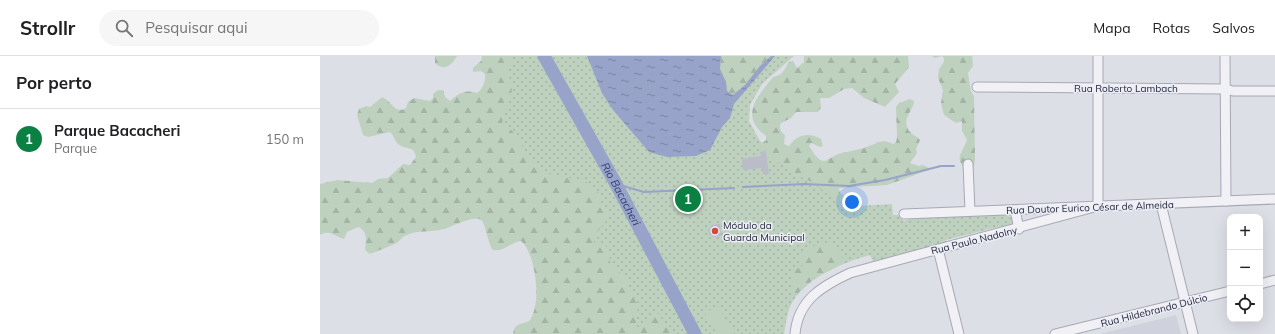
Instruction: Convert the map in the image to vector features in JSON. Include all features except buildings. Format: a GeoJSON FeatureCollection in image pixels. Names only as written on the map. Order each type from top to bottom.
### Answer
{"type":"FeatureCollection","features":[{"type":"Feature","properties":{"kind":"street"},"geometry":{"type":"LineString","coordinates":[[1098,56],[1098,206]]}},
{"type":"Feature","properties":{"kind":"street"},"geometry":{"type":"LineString","coordinates":[[1225,56],[1226,201]]}},
{"type":"Feature","properties":{"kind":"street","name":"Rua Roberto Lambach"},"geometry":{"type":"LineString","coordinates":[[977,87],[1225,89],[1233,91],[1275,91]]}},
{"type":"Feature","properties":{"kind":"street"},"geometry":{"type":"LineString","coordinates":[[968,164],[970,212]]}},
{"type":"Feature","properties":{"kind":"street","name":"Rua Doutor Eurico César de Almeida"},"geometry":{"type":"LineString","coordinates":[[904,214],[1275,199]]}},
{"type":"Feature","properties":{"kind":"street"},"geometry":{"type":"LineString","coordinates":[[1160,204],[1192,334]]}},
{"type":"Feature","properties":{"kind":"street","name":"Rua Paulo Nadolny"},"geometry":{"type":"LineString","coordinates":[[795,334],[798,318],[806,302],[850,272],[1019,229],[1098,206]]}},
{"type":"Feature","properties":{"kind":"street"},"geometry":{"type":"LineString","coordinates":[[1015,210],[1019,229]]}},
{"type":"Feature","properties":{"kind":"street"},"geometry":{"type":"LineString","coordinates":[[938,249],[959,334]]}},
{"type":"Feature","properties":{"kind":"street"},"geometry":{"type":"LineString","coordinates":[[1263,283],[1275,280]]}},
{"type":"Feature","properties":{"kind":"street","name":"Rua Hildebrando Dúlcio"},"geometry":{"type":"LineString","coordinates":[[1055,334],[1227,292]]}},
{"type":"Feature","properties":{"kind":"shaded area"},"geometry":{"type":"Polygon","coordinates":[[[1176,315],[1181,334],[1100,334],[1176,315]]]}},
{"type":"Feature","properties":{"kind":"green space"},"geometry":{"type":"Polygon","coordinates":[[[435,56],[457,56],[450,65],[442,67],[435,63],[435,56]]]}},
{"type":"Feature","properties":{"kind":"green space"},"geometry":{"type":"Polygon","coordinates":[[[482,56],[512,56],[512,61],[508,72],[512,90],[502,122],[517,137],[536,166],[549,174],[577,179],[593,186],[598,193],[601,203],[609,210],[608,219],[597,233],[594,243],[605,243],[610,257],[609,261],[626,279],[632,295],[639,305],[636,314],[636,326],[640,328],[656,313],[660,315],[663,324],[670,327],[674,334],[513,334],[516,326],[528,322],[533,315],[536,281],[531,257],[521,241],[501,250],[493,250],[483,222],[478,219],[469,220],[444,229],[410,234],[389,247],[370,254],[365,250],[365,233],[358,227],[347,232],[344,239],[330,233],[320,235],[320,184],[337,180],[372,183],[378,179],[388,178],[403,164],[410,165],[416,157],[413,150],[403,147],[397,143],[390,132],[368,137],[363,135],[357,115],[359,109],[366,106],[370,107],[382,97],[399,110],[402,110],[406,108],[408,102],[414,98],[430,101],[433,98],[433,94],[438,90],[443,90],[445,97],[450,101],[462,92],[469,91],[477,93],[484,84],[485,74],[481,71],[473,72],[473,68],[481,61],[482,56]]]}},
{"type":"Feature","properties":{"kind":"green space"},"geometry":{"type":"Polygon","coordinates":[[[494,56],[794,56],[762,84],[750,105],[749,121],[760,141],[837,194],[860,206],[892,204],[893,215],[898,215],[904,221],[910,219],[1006,214],[1014,220],[1014,226],[1004,231],[1002,226],[946,240],[947,245],[874,263],[870,255],[838,266],[817,278],[800,292],[789,309],[784,334],[600,334],[499,119],[494,56]]]}},
{"type":"Feature","properties":{"kind":"green space"},"geometry":{"type":"Polygon","coordinates":[[[721,56],[771,56],[760,66],[745,85],[733,95],[727,91],[726,82],[720,69],[721,56]]]}},
{"type":"Feature","properties":{"kind":"green space"},"geometry":{"type":"Polygon","coordinates":[[[804,56],[908,56],[909,67],[895,84],[899,92],[885,107],[864,98],[852,88],[844,89],[829,98],[820,98],[821,108],[817,112],[796,112],[791,118],[781,123],[780,129],[785,135],[784,144],[789,146],[796,139],[804,135],[812,135],[817,137],[821,139],[823,146],[820,147],[811,143],[809,146],[820,160],[825,161],[838,154],[864,148],[879,142],[884,141],[894,144],[897,138],[896,107],[899,103],[910,99],[914,101],[906,121],[910,132],[920,140],[916,149],[917,153],[910,163],[919,166],[923,165],[929,168],[929,170],[887,185],[839,188],[840,193],[864,207],[862,210],[857,210],[827,194],[814,183],[799,176],[784,164],[777,162],[760,145],[766,140],[766,136],[758,129],[753,121],[753,106],[761,92],[773,77],[782,73],[789,62],[793,61],[797,68],[804,62],[804,56]]]}},
{"type":"Feature","properties":{"kind":"green space"},"geometry":{"type":"Polygon","coordinates":[[[942,56],[972,56],[973,66],[968,73],[971,92],[974,96],[975,160],[974,166],[971,170],[966,170],[960,162],[960,155],[967,140],[962,131],[962,121],[956,123],[944,115],[941,103],[943,90],[938,78],[939,69],[944,62],[944,58],[942,56]]]}},
{"type":"Feature","properties":{"kind":"green space"},"geometry":{"type":"Polygon","coordinates":[[[816,245],[830,245],[842,255],[843,260],[837,267],[817,276],[797,294],[793,292],[790,281],[795,270],[804,265],[799,257],[801,252],[816,245]]]}},
{"type":"Feature","properties":{"kind":"green space"},"geometry":{"type":"Polygon","coordinates":[[[718,306],[734,334],[717,334],[705,313],[718,306]]]}},
{"type":"Feature","properties":{"kind":"water"},"geometry":{"type":"Polygon","coordinates":[[[587,56],[721,56],[720,69],[726,82],[727,91],[733,95],[745,85],[760,66],[771,56],[775,56],[734,104],[730,118],[722,127],[710,150],[696,156],[667,157],[649,152],[613,110],[602,93],[587,56]]]}},
{"type":"Feature","properties":{"kind":"waterway","name":"Rio Bacacheri"},"geometry":{"type":"LineString","coordinates":[[544,56],[616,184],[695,334]]}},
{"type":"Feature","properties":{"kind":"waterway"},"geometry":{"type":"LineString","coordinates":[[743,187],[804,184],[849,186],[885,180],[941,166],[954,166]]}},
{"type":"Feature","properties":{"kind":"waterway"},"geometry":{"type":"LineString","coordinates":[[616,184],[644,192],[734,188]]}},
{"type":"Feature","properties":{"kind":"place","name":"Parque Bacacheri"},"geometry":{"type":"Point","coordinates":[688,199]}},
{"type":"Feature","properties":{"kind":"place","name":"Módulo da Guarda Municipal"},"geometry":{"type":"Point","coordinates":[715,231]}}]}
